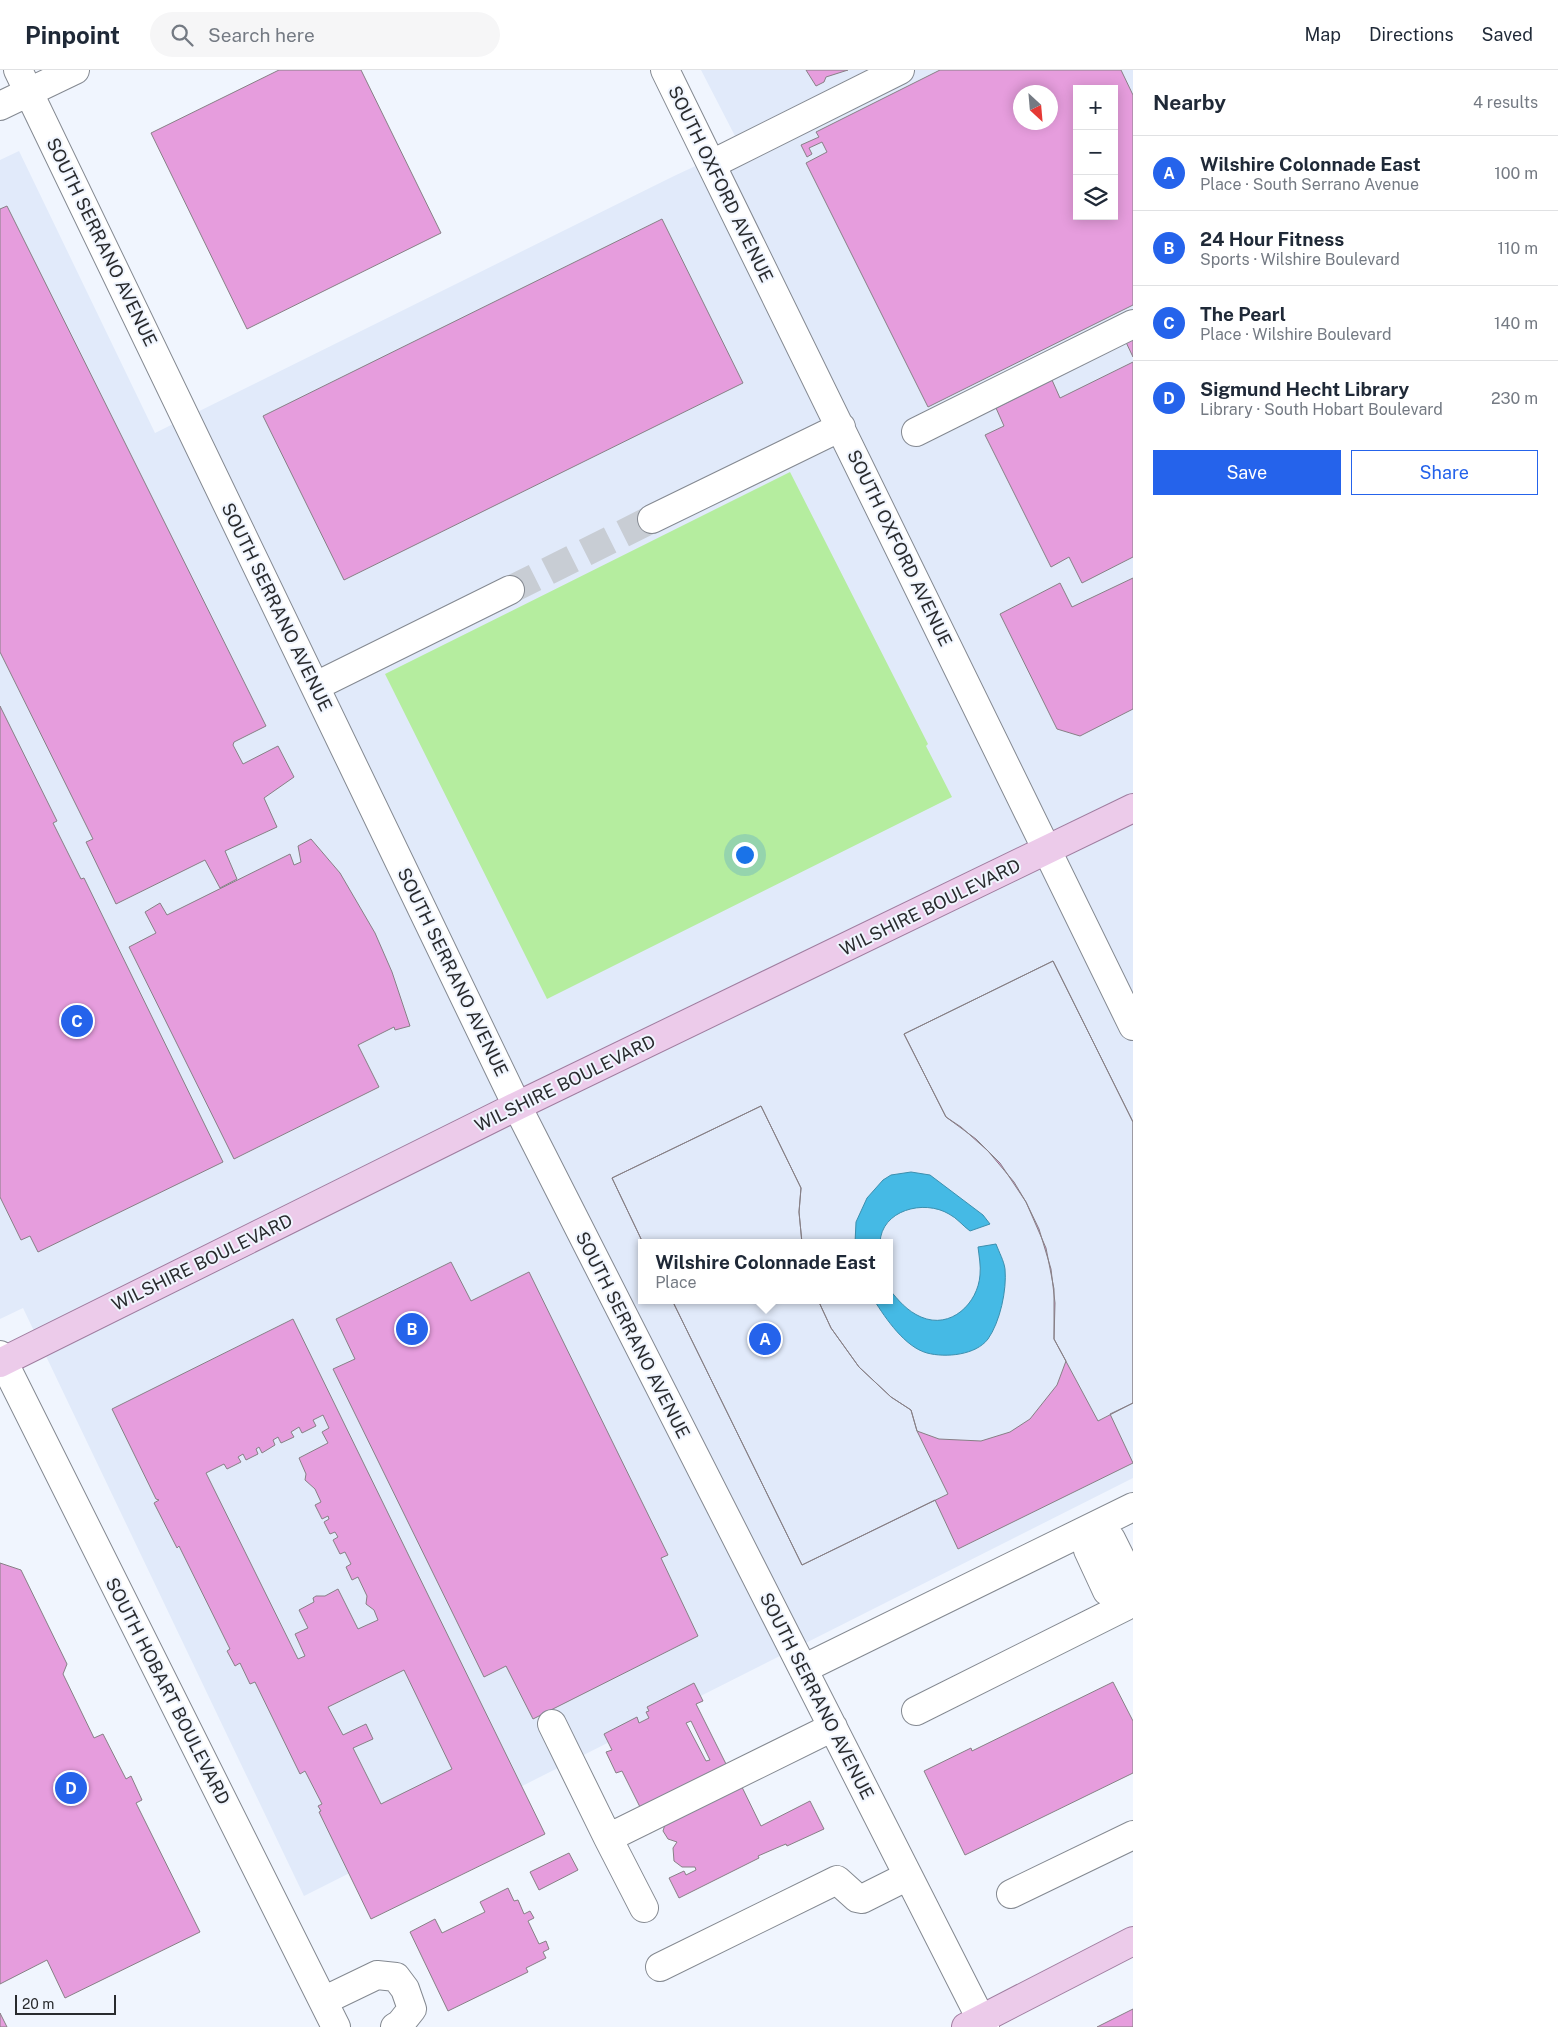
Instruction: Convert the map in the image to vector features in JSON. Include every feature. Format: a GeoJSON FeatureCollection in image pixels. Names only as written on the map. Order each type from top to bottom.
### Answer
{"type":"FeatureCollection","features":[{"type":"Feature","properties":{"kind":"main road","name":"WILSHIRE BOULEVARD"},"geometry":{"type":"LineString","coordinates":[[1,1359],[517,1106],[1133,808]]}},
{"type":"Feature","properties":{"kind":"main road"},"geometry":{"type":"LineString","coordinates":[[977,2025],[1133,1941]]}},
{"type":"Feature","properties":{"kind":"street"},"geometry":{"type":"LineString","coordinates":[[0,106],[24,81],[74,70]]}},
{"type":"Feature","properties":{"kind":"street","name":"SOUTH OXFORD AVENUE"},"geometry":{"type":"LineString","coordinates":[[665,70],[1133,1026]]}},
{"type":"Feature","properties":{"kind":"street"},"geometry":{"type":"LineString","coordinates":[[712,164],[900,70]]}},
{"type":"Feature","properties":{"kind":"street","name":"SOUTH SERRANO AVENUE"},"geometry":{"type":"LineString","coordinates":[[24,81],[517,1106],[908,1876],[977,2025]]}},
{"type":"Feature","properties":{"kind":"street"},"geometry":{"type":"LineString","coordinates":[[916,432],[1133,324]]}},
{"type":"Feature","properties":{"kind":"street"},"geometry":{"type":"LineString","coordinates":[[652,519],[840,426]]}},
{"type":"Feature","properties":{"kind":"street"},"geometry":{"type":"LineString","coordinates":[[316,686],[510,590]]}},
{"type":"Feature","properties":{"kind":"street","name":"SOUTH HOBART BOULEVARD"},"geometry":{"type":"LineString","coordinates":[[1,1359],[336,2027]]}},
{"type":"Feature","properties":{"kind":"street"},"geometry":{"type":"LineString","coordinates":[[803,1669],[1096,1531],[1133,1507]]}},
{"type":"Feature","properties":{"kind":"street"},"geometry":{"type":"LineString","coordinates":[[916,1711],[1128,1602],[1131,1579],[1111,1539],[1096,1531]]}},
{"type":"Feature","properties":{"kind":"street"},"geometry":{"type":"LineString","coordinates":[[552,1724],[644,1908]]}},
{"type":"Feature","properties":{"kind":"street"},"geometry":{"type":"LineString","coordinates":[[608,1838],[833,1727]]}},
{"type":"Feature","properties":{"kind":"street"},"geometry":{"type":"LineString","coordinates":[[1011,1894],[1133,1836]]}},
{"type":"Feature","properties":{"kind":"street"},"geometry":{"type":"LineString","coordinates":[[660,1967],[837,1880],[857,1898],[862,1899],[908,1876]]}},
{"type":"Feature","properties":{"kind":"street"},"geometry":{"type":"LineString","coordinates":[[323,2001],[377,1976],[396,1977],[405,1989],[412,2009],[400,2024],[395,2027]]}},
{"type":"Feature","properties":{"kind":"shaded area"},"geometry":{"type":"Polygon","coordinates":[[[701,70],[871,70],[735,136],[701,70]]]}},
{"type":"Feature","properties":{"kind":"shaded area"},"geometry":{"type":"Polygon","coordinates":[[[901,70],[1133,70],[1133,1478],[304,1896],[23,1308],[0,1319],[0,160],[19,151],[155,433],[674,176],[901,70]]]}},
{"type":"Feature","properties":{"kind":"green space"},"geometry":{"type":"Polygon","coordinates":[[[790,472],[928,744],[926,746],[952,797],[547,999],[385,674],[790,472]]]}},
{"type":"Feature","properties":{"kind":"water"},"geometry":{"type":"Polygon","coordinates":[[[911,1172],[930,1175],[983,1215],[990,1224],[970,1231],[952,1216],[939,1210],[916,1208],[896,1215],[888,1222],[882,1232],[881,1239],[855,1239],[856,1222],[867,1198],[883,1180],[891,1175],[911,1172]]]}},
{"type":"Feature","properties":{"kind":"water"},"geometry":{"type":"Polygon","coordinates":[[[996,1244],[1005,1269],[1004,1296],[996,1324],[988,1339],[976,1349],[951,1355],[927,1353],[911,1345],[897,1331],[877,1304],[893,1304],[893,1294],[907,1308],[921,1317],[943,1320],[952,1317],[968,1304],[978,1285],[980,1268],[978,1247],[996,1244]]]}},
{"type":"Feature","properties":{"kind":"building"},"geometry":{"type":"Polygon","coordinates":[[[279,70],[361,70],[441,233],[247,329],[151,133],[279,70]]]}},
{"type":"Feature","properties":{"kind":"building"},"geometry":{"type":"Polygon","coordinates":[[[806,70],[848,70],[826,77],[824,82],[816,86],[806,70]]]}},
{"type":"Feature","properties":{"kind":"building"},"geometry":{"type":"Polygon","coordinates":[[[940,70],[1121,70],[1133,95],[1133,305],[928,407],[806,163],[827,152],[822,142],[809,148],[812,154],[807,157],[801,145],[819,137],[816,132],[940,70]]]}},
{"type":"Feature","properties":{"kind":"building"},"geometry":{"type":"Polygon","coordinates":[[[7,206],[266,726],[234,742],[233,745],[243,764],[278,746],[294,777],[264,798],[277,827],[225,851],[237,879],[220,888],[205,860],[116,904],[86,842],[93,839],[0,652],[0,209],[7,206]]]}},
{"type":"Feature","properties":{"kind":"building"},"geometry":{"type":"Polygon","coordinates":[[[662,219],[743,383],[344,580],[263,416],[662,219]]]}},
{"type":"Feature","properties":{"kind":"building"},"geometry":{"type":"Polygon","coordinates":[[[1133,333],[1133,357],[1124,338],[1133,333]]]}},
{"type":"Feature","properties":{"kind":"building"},"geometry":{"type":"Polygon","coordinates":[[[1133,362],[1133,557],[1082,583],[1069,557],[1051,567],[985,435],[1004,426],[996,408],[1052,380],[1060,398],[1133,362]]]}},
{"type":"Feature","properties":{"kind":"building"},"geometry":{"type":"Polygon","coordinates":[[[1133,578],[1133,709],[1080,736],[1057,729],[1000,614],[1060,583],[1072,607],[1133,578]]]}},
{"type":"Feature","properties":{"kind":"building"},"geometry":{"type":"Polygon","coordinates":[[[0,706],[57,821],[53,823],[81,879],[84,878],[223,1162],[38,1252],[30,1236],[21,1240],[0,1197],[0,706]]]}},
{"type":"Feature","properties":{"kind":"building"},"geometry":{"type":"Polygon","coordinates":[[[311,839],[340,873],[375,933],[392,972],[410,1026],[395,1030],[394,1027],[358,1045],[379,1087],[234,1159],[129,947],[156,933],[145,912],[160,903],[167,915],[290,854],[294,865],[301,862],[298,846],[311,839]]]}},
{"type":"Feature","properties":{"kind":"building"},"geometry":{"type":"Polygon","coordinates":[[[1053,961],[1133,1122],[1133,1403],[1110,1414],[1133,1463],[958,1549],[935,1500],[802,1565],[674,1304],[820,1304],[831,1328],[859,1367],[891,1397],[911,1410],[917,1431],[939,1439],[981,1441],[1010,1432],[1030,1419],[1057,1385],[1066,1361],[1054,1339],[1054,1289],[1046,1248],[1026,1202],[1000,1163],[976,1139],[946,1117],[904,1034],[1053,961]]]}},
{"type":"Feature","properties":{"kind":"building"},"geometry":{"type":"Polygon","coordinates":[[[1053,961],[1133,1122],[1133,1403],[1098,1421],[1054,1339],[1055,1303],[1051,1269],[1039,1229],[1026,1202],[1014,1182],[988,1151],[961,1127],[946,1117],[904,1034],[1053,961]]]}},
{"type":"Feature","properties":{"kind":"building"},"geometry":{"type":"Polygon","coordinates":[[[761,1106],[801,1188],[799,1212],[802,1239],[641,1239],[612,1178],[761,1106]]]}},
{"type":"Feature","properties":{"kind":"building"},"geometry":{"type":"Polygon","coordinates":[[[761,1106],[801,1188],[799,1212],[802,1239],[641,1239],[612,1178],[761,1106]]]}},
{"type":"Feature","properties":{"kind":"building"},"geometry":{"type":"Polygon","coordinates":[[[451,1262],[471,1301],[529,1272],[668,1555],[661,1558],[698,1636],[533,1719],[506,1666],[484,1677],[333,1369],[355,1359],[336,1319],[451,1262]]]}},
{"type":"Feature","properties":{"kind":"building"},"geometry":{"type":"Polygon","coordinates":[[[674,1304],[820,1304],[831,1328],[859,1367],[891,1397],[911,1410],[917,1431],[948,1494],[802,1565],[674,1304]]]}},
{"type":"Feature","properties":{"kind":"building"},"geometry":{"type":"Polygon","coordinates":[[[293,1319],[545,1834],[371,1919],[319,1812],[321,1811],[318,1806],[322,1804],[305,1771],[300,1774],[255,1682],[250,1684],[240,1663],[235,1666],[227,1651],[230,1649],[179,1546],[177,1548],[154,1503],[159,1500],[156,1499],[112,1409],[293,1319]],[[323,1415],[313,1420],[316,1426],[302,1433],[299,1427],[291,1432],[294,1437],[281,1443],[278,1437],[273,1440],[275,1445],[262,1453],[259,1447],[256,1449],[258,1454],[246,1460],[243,1454],[238,1457],[241,1462],[227,1469],[224,1464],[206,1473],[298,1659],[305,1656],[295,1634],[308,1628],[299,1610],[314,1602],[313,1598],[316,1596],[325,1596],[338,1589],[358,1629],[378,1620],[374,1610],[366,1604],[367,1596],[358,1577],[352,1580],[346,1567],[351,1564],[345,1552],[340,1554],[333,1540],[338,1537],[335,1532],[330,1534],[324,1522],[329,1519],[328,1516],[322,1519],[315,1505],[321,1502],[315,1489],[305,1480],[306,1474],[299,1458],[328,1443],[322,1432],[329,1428],[323,1415]],[[404,1670],[328,1707],[343,1735],[366,1724],[373,1739],[353,1748],[381,1804],[452,1769],[404,1670]]]}},
{"type":"Feature","properties":{"kind":"building"},"geometry":{"type":"Polygon","coordinates":[[[0,1563],[21,1570],[67,1664],[63,1674],[94,1738],[103,1734],[126,1779],[131,1776],[142,1800],[136,1803],[200,1932],[65,1998],[47,1960],[0,1984],[0,1563]]]}},
{"type":"Feature","properties":{"kind":"building"},"geometry":{"type":"Polygon","coordinates":[[[1113,1682],[1133,1721],[1133,1773],[965,1855],[924,1771],[971,1748],[972,1751],[1113,1682]]]}},
{"type":"Feature","properties":{"kind":"building"},"geometry":{"type":"Polygon","coordinates":[[[694,1683],[703,1701],[696,1704],[726,1764],[644,1815],[622,1771],[616,1773],[606,1752],[612,1750],[604,1734],[637,1717],[639,1723],[649,1718],[646,1712],[649,1711],[647,1707],[694,1683]],[[691,1721],[686,1723],[706,1761],[710,1760],[691,1721]]]}},
{"type":"Feature","properties":{"kind":"building"},"geometry":{"type":"Polygon","coordinates":[[[739,1781],[761,1826],[810,1801],[824,1829],[787,1846],[786,1844],[758,1856],[759,1858],[679,1898],[669,1878],[684,1871],[686,1875],[696,1870],[695,1867],[682,1867],[674,1861],[673,1848],[677,1842],[668,1839],[663,1831],[666,1821],[739,1781]]]}},
{"type":"Feature","properties":{"kind":"building"},"geometry":{"type":"Polygon","coordinates":[[[569,1853],[578,1870],[539,1890],[530,1872],[569,1853]]]}},
{"type":"Feature","properties":{"kind":"building"},"geometry":{"type":"Polygon","coordinates":[[[508,1888],[514,1901],[518,1900],[524,1914],[530,1911],[534,1918],[528,1921],[539,1944],[546,1941],[549,1949],[543,1952],[546,1958],[526,1968],[528,1972],[448,2011],[410,1932],[435,1919],[442,1933],[485,1912],[480,1902],[508,1888]]]}},
{"type":"Feature","properties":{"kind":"building"},"geometry":{"type":"Polygon","coordinates":[[[1133,2009],[1133,2027],[1097,2027],[1133,2009]]]}},
{"type":"Feature","properties":{"kind":"building"},"geometry":{"type":"Polygon","coordinates":[[[0,2013],[7,2027],[0,2027],[0,2013]]]}},
{"type":"Feature","properties":{"kind":"tunnel"},"geometry":{"type":"LineString","coordinates":[[510,590],[652,519]]}},
{"type":"Feature","properties":{"kind":"place","name":"The Pearl"},"geometry":{"type":"Point","coordinates":[77,1021]}},
{"type":"Feature","properties":{"kind":"place","name":"24 Hour Fitness"},"geometry":{"type":"Point","coordinates":[412,1329]}},
{"type":"Feature","properties":{"kind":"place","name":"Wilshire Colonnade East"},"geometry":{"type":"Point","coordinates":[765,1339]}},
{"type":"Feature","properties":{"kind":"place","name":"Sigmund Hecht Library"},"geometry":{"type":"Point","coordinates":[71,1788]}}]}
